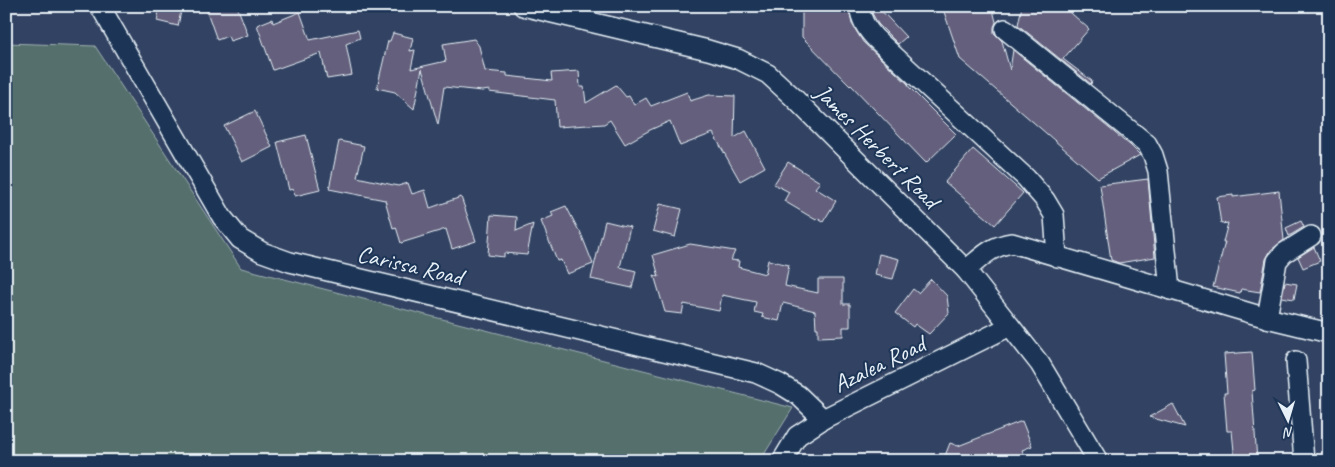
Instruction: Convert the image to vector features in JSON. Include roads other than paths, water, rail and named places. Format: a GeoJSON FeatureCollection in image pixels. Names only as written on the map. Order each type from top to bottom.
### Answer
{"type":"FeatureCollection","features":[{"type":"Feature","properties":{"kind":"street","name":"Carissa Road"},"geometry":{"type":"LineString","coordinates":[[100,6],[222,217],[240,239],[262,252],[290,262],[756,374],[780,384],[798,395],[823,419]]}},
{"type":"Feature","properties":{"kind":"street","name":"James Herbert Road"},"geometry":{"type":"LineString","coordinates":[[523,6],[708,50],[738,59],[768,74],[966,270],[1040,364],[1098,461]]}},
{"type":"Feature","properties":{"kind":"street"},"geometry":{"type":"LineString","coordinates":[[859,6],[860,17],[865,27],[1026,178],[1045,200],[1054,215],[1057,257]]}},
{"type":"Feature","properties":{"kind":"street"},"geometry":{"type":"LineString","coordinates":[[1005,29],[1147,144],[1158,171],[1170,290]]}},
{"type":"Feature","properties":{"kind":"street"},"geometry":{"type":"LineString","coordinates":[[1267,318],[1277,261],[1284,253],[1311,236]]}},
{"type":"Feature","properties":{"kind":"street"},"geometry":{"type":"LineString","coordinates":[[966,270],[992,249],[1000,245],[1012,243],[1267,318],[1329,333]]}},
{"type":"Feature","properties":{"kind":"street","name":"Azalea Road"},"geometry":{"type":"LineString","coordinates":[[782,461],[797,436],[823,419],[1010,326]]}},
{"type":"Feature","properties":{"kind":"street"},"geometry":{"type":"LineString","coordinates":[[1296,361],[1304,461]]}}]}
